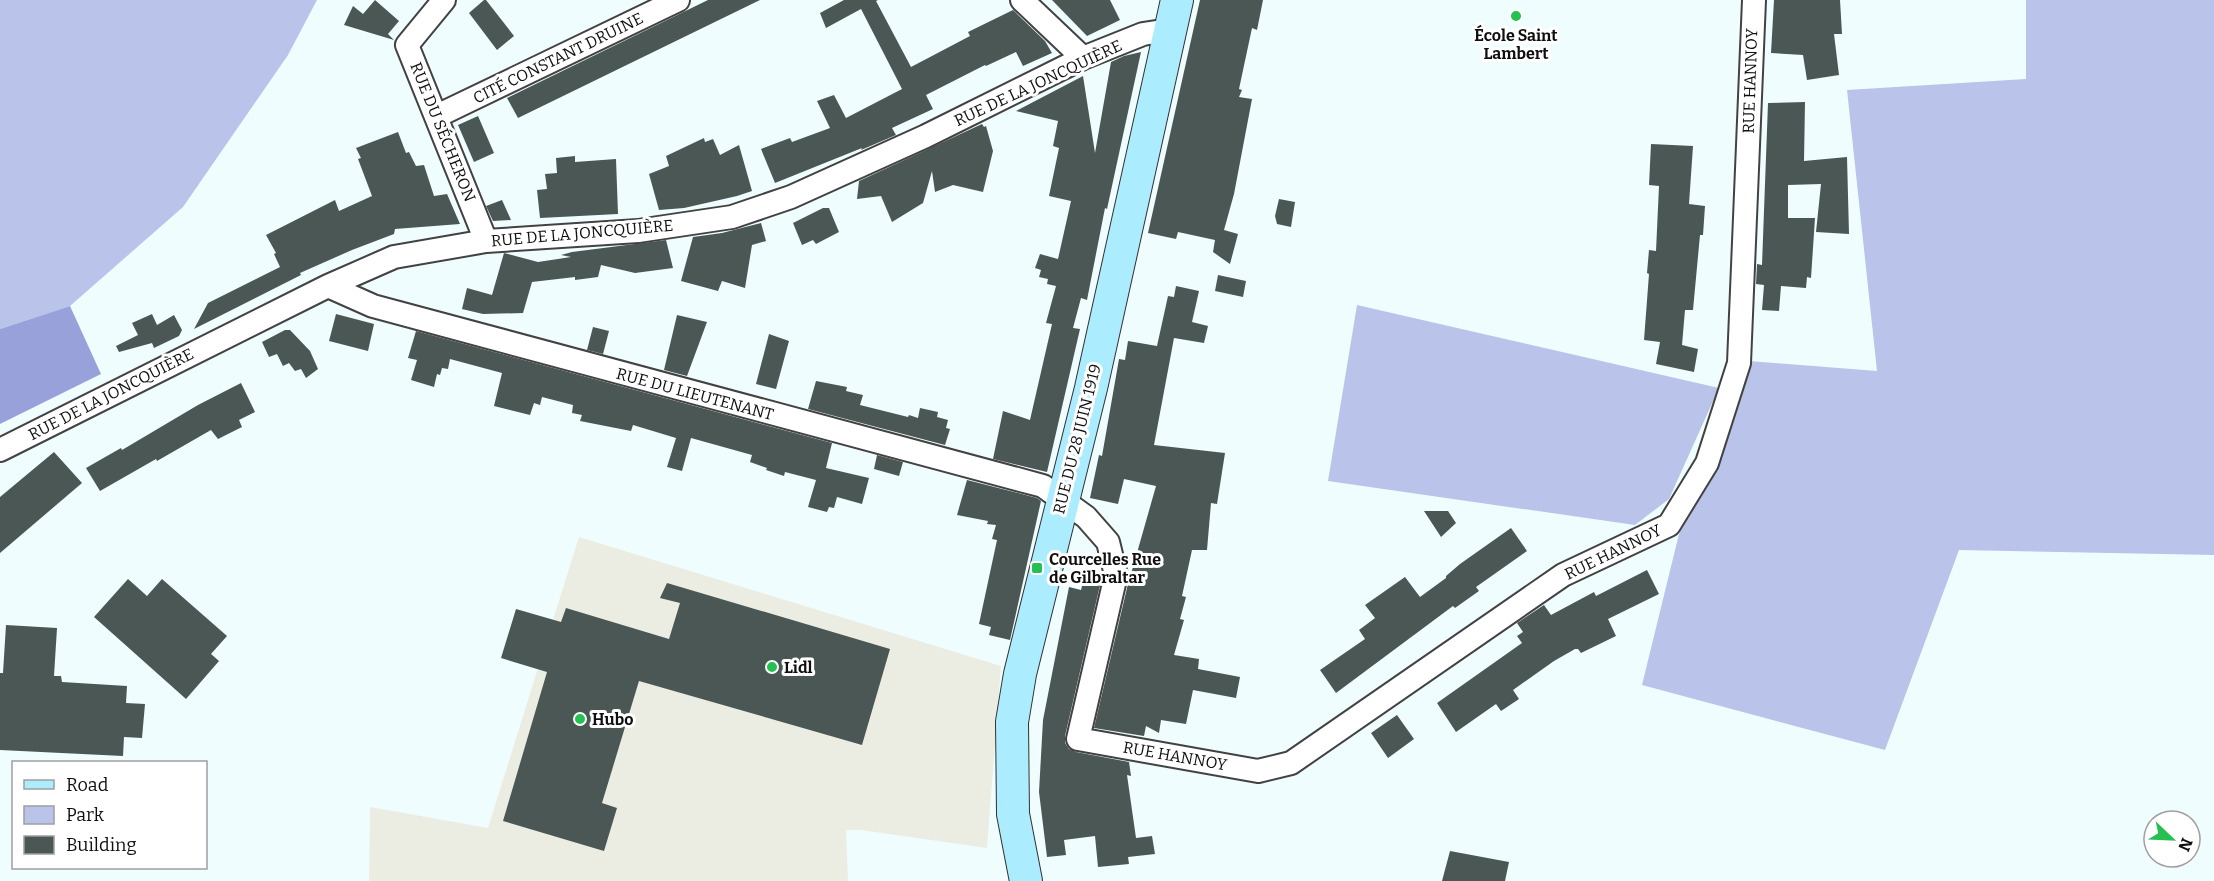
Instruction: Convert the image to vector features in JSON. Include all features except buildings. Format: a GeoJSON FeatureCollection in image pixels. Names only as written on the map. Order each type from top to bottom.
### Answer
{"type":"FeatureCollection","features":[{"type":"Feature","properties":{"kind":"main road","name":"RUE DU 28 JUIN 1919"},"geometry":{"type":"LineString","coordinates":[[1026,881],[1013,814],[1012,722],[1020,674],[1091,388],[1177,0]]}},
{"type":"Feature","properties":{"kind":"street","name":"RUE DU SÉCHERON"},"geometry":{"type":"LineString","coordinates":[[444,0],[407,45],[486,241]]}},
{"type":"Feature","properties":{"kind":"street","name":"CITÉ CONSTANT DRUINE"},"geometry":{"type":"LineString","coordinates":[[437,116],[678,0]]}},
{"type":"Feature","properties":{"kind":"street"},"geometry":{"type":"LineString","coordinates":[[1022,0],[1083,58]]}},
{"type":"Feature","properties":{"kind":"street","name":"RUE HANNOY"},"geometry":{"type":"LineString","coordinates":[[1078,739],[1258,771],[1291,763],[1563,575],[1669,525],[1707,463],[1739,363],[1754,0]]}},
{"type":"Feature","properties":{"kind":"street","name":"RUE DE LA JONCQUIÈRE"},"geometry":{"type":"LineString","coordinates":[[0,450],[328,286],[394,257],[486,241],[638,231],[732,218],[791,197],[926,136],[1083,58],[1143,34],[1169,30]]}},
{"type":"Feature","properties":{"kind":"street","name":"RUE DU LIEUTENANT"},"geometry":{"type":"LineString","coordinates":[[328,286],[373,306],[536,352],[1043,486],[1086,517],[1108,542],[1116,575],[1078,739]]}},
{"type":"Feature","properties":{"kind":"shaded area"},"geometry":{"type":"Polygon","coordinates":[[[70,306],[101,374],[0,424],[0,329],[70,306]]]}},
{"type":"Feature","properties":{"kind":"shaded area"},"geometry":{"type":"Polygon","coordinates":[[[579,537],[1001,666],[987,848],[861,830],[846,830],[848,881],[369,881],[370,807],[488,828],[579,537]]]}},
{"type":"Feature","properties":{"kind":"green space"},"geometry":{"type":"Polygon","coordinates":[[[0,0],[317,0],[288,55],[183,207],[70,306],[0,329],[0,0]]]}},
{"type":"Feature","properties":{"kind":"green space"},"geometry":{"type":"Polygon","coordinates":[[[2026,0],[2214,0],[2214,555],[1959,550],[1885,750],[1642,685],[1679,534],[1740,389],[1749,361],[1877,371],[1847,90],[2026,79],[2026,0]]]}},
{"type":"Feature","properties":{"kind":"green space"},"geometry":{"type":"Polygon","coordinates":[[[1357,305],[1719,388],[1669,499],[1635,525],[1328,481],[1357,305]]]}},
{"type":"Feature","properties":{"kind":"place","name":"École Saint Lambert"},"geometry":{"type":"Point","coordinates":[1516,16]}},
{"type":"Feature","properties":{"kind":"place","name":"Courcelles Rue de Gilbraltar"},"geometry":{"type":"Point","coordinates":[1037,568]}},
{"type":"Feature","properties":{"kind":"place","name":"Lidl"},"geometry":{"type":"Point","coordinates":[772,667]}},
{"type":"Feature","properties":{"kind":"place","name":"Hubo"},"geometry":{"type":"Point","coordinates":[580,719]}}]}
